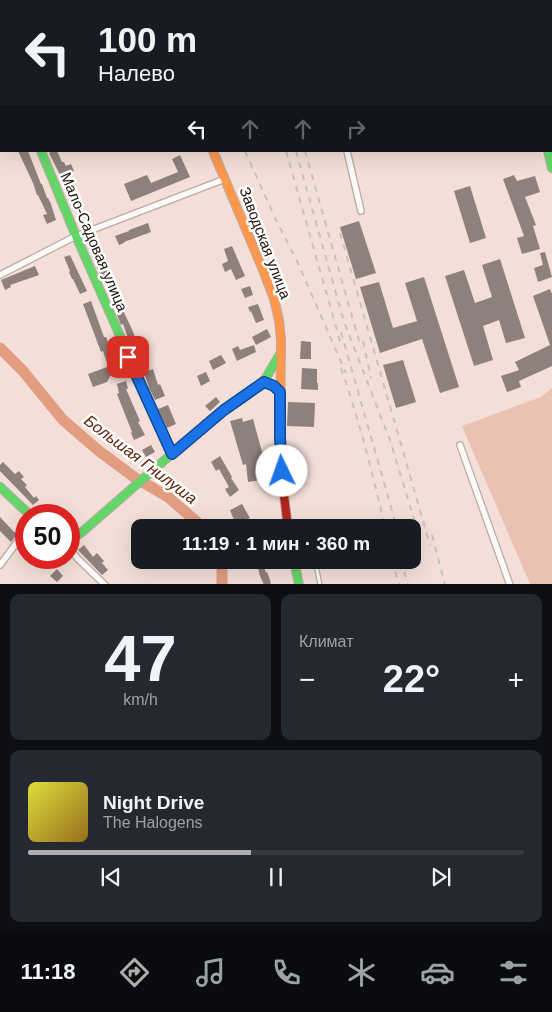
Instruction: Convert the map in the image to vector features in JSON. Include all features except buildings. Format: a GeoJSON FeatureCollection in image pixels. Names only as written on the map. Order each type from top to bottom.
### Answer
{"type":"FeatureCollection","features":[{"type":"Feature","properties":{"kind":"main road","name":"Мало-Садовая улица"},"geometry":{"type":"LineString","coordinates":[[40,152],[172,454]]}},
{"type":"Feature","properties":{"kind":"main road","name":"Заводская улица"},"geometry":{"type":"LineString","coordinates":[[213,152],[263,270],[274,299],[279,320],[281,340],[280,448],[287,519]]}},
{"type":"Feature","properties":{"kind":"main road"},"geometry":{"type":"LineString","coordinates":[[548,152],[552,168]]}},
{"type":"Feature","properties":{"kind":"main road"},"geometry":{"type":"LineString","coordinates":[[80,533],[224,410],[264,382],[281,351]]}},
{"type":"Feature","properties":{"kind":"main road"},"geometry":{"type":"LineString","coordinates":[[264,382],[274,386],[280,392]]}},
{"type":"Feature","properties":{"kind":"main road"},"geometry":{"type":"LineString","coordinates":[[0,487],[18,504]]}},
{"type":"Feature","properties":{"kind":"main road"},"geometry":{"type":"LineString","coordinates":[[296,569],[299,584]]}},
{"type":"Feature","properties":{"kind":"street"},"geometry":{"type":"LineString","coordinates":[[347,152],[361,211]]}},
{"type":"Feature","properties":{"kind":"street"},"geometry":{"type":"LineString","coordinates":[[0,275],[76,236],[226,180]]}},
{"type":"Feature","properties":{"kind":"street"},"geometry":{"type":"LineString","coordinates":[[460,445],[510,584]]}},
{"type":"Feature","properties":{"kind":"street"},"geometry":{"type":"LineString","coordinates":[[0,565],[15,545]]}},
{"type":"Feature","properties":{"kind":"street"},"geometry":{"type":"LineString","coordinates":[[80,561],[105,584]]}},
{"type":"Feature","properties":{"kind":"lane"},"geometry":{"type":"LineString","coordinates":[[317,569],[320,584]]}},
{"type":"Feature","properties":{"kind":"shaded area"},"geometry":{"type":"Polygon","coordinates":[[[552,388],[552,584],[530,584],[462,426],[541,397],[552,388]]]}},
{"type":"Feature","properties":{"kind":"waterway","name":"Большая Гнилуша"},"geometry":{"type":"LineString","coordinates":[[0,348],[23,371],[63,420],[99,451],[134,477],[168,497],[194,519]]}},
{"type":"Feature","properties":{"kind":"waterway","name":"Большая Гнилуша"},"geometry":{"type":"LineString","coordinates":[[222,569],[222,584]]}},
{"type":"Feature","properties":{"kind":"railway"},"geometry":{"type":"LineString","coordinates":[[245,152],[297,261],[346,373]]}},
{"type":"Feature","properties":{"kind":"railway"},"geometry":{"type":"LineString","coordinates":[[286,152],[340,341]]}},
{"type":"Feature","properties":{"kind":"railway"},"geometry":{"type":"LineString","coordinates":[[296,152],[344,322],[390,440],[414,519]]}},
{"type":"Feature","properties":{"kind":"railway"},"geometry":{"type":"LineString","coordinates":[[305,152],[361,348]]}},
{"type":"Feature","properties":{"kind":"railway"},"geometry":{"type":"LineString","coordinates":[[340,233],[430,545]]}},
{"type":"Feature","properties":{"kind":"railway"},"geometry":{"type":"LineString","coordinates":[[341,332],[394,519]]}},
{"type":"Feature","properties":{"kind":"railway"},"geometry":{"type":"LineString","coordinates":[[363,341],[371,378]]}},
{"type":"Feature","properties":{"kind":"railway"},"geometry":{"type":"LineString","coordinates":[[341,368],[354,407],[383,519]]}},
{"type":"Feature","properties":{"kind":"railway"},"geometry":{"type":"LineString","coordinates":[[432,535],[445,584]]}},
{"type":"Feature","properties":{"kind":"railway"},"geometry":{"type":"LineString","coordinates":[[395,569],[399,584]]}},
{"type":"Feature","properties":{"kind":"railway"},"geometry":{"type":"LineString","coordinates":[[404,569],[408,584]]}},
{"type":"Feature","properties":{"kind":"traffic: fast"},"geometry":{"type":"LineString","coordinates":[[41,152],[76,236],[172,454]]}},
{"type":"Feature","properties":{"kind":"traffic: fast"},"geometry":{"type":"LineString","coordinates":[[548,152],[552,168]]}},
{"type":"Feature","properties":{"kind":"traffic: fast"},"geometry":{"type":"LineString","coordinates":[[80,533],[213,418],[264,381],[280,354]]}},
{"type":"Feature","properties":{"kind":"traffic: fast"},"geometry":{"type":"LineString","coordinates":[[264,381],[280,392]]}},
{"type":"Feature","properties":{"kind":"traffic: fast"},"geometry":{"type":"LineString","coordinates":[[0,487],[18,504]]}},
{"type":"Feature","properties":{"kind":"traffic: fast"},"geometry":{"type":"LineString","coordinates":[[296,569],[299,584]]}},
{"type":"Feature","properties":{"kind":"traffic: slow"},"geometry":{"type":"LineString","coordinates":[[213,152],[263,270],[274,299],[279,320],[281,340],[281,456]]}},
{"type":"Feature","properties":{"kind":"traffic: jam"},"geometry":{"type":"LineString","coordinates":[[281,456],[287,519]]}},
{"type":"Feature","properties":{"kind":"route"},"geometry":{"type":"LineString","coordinates":[[128,357],[172,454],[213,418],[264,382],[274,386],[280,392],[282,471]]}}]}
